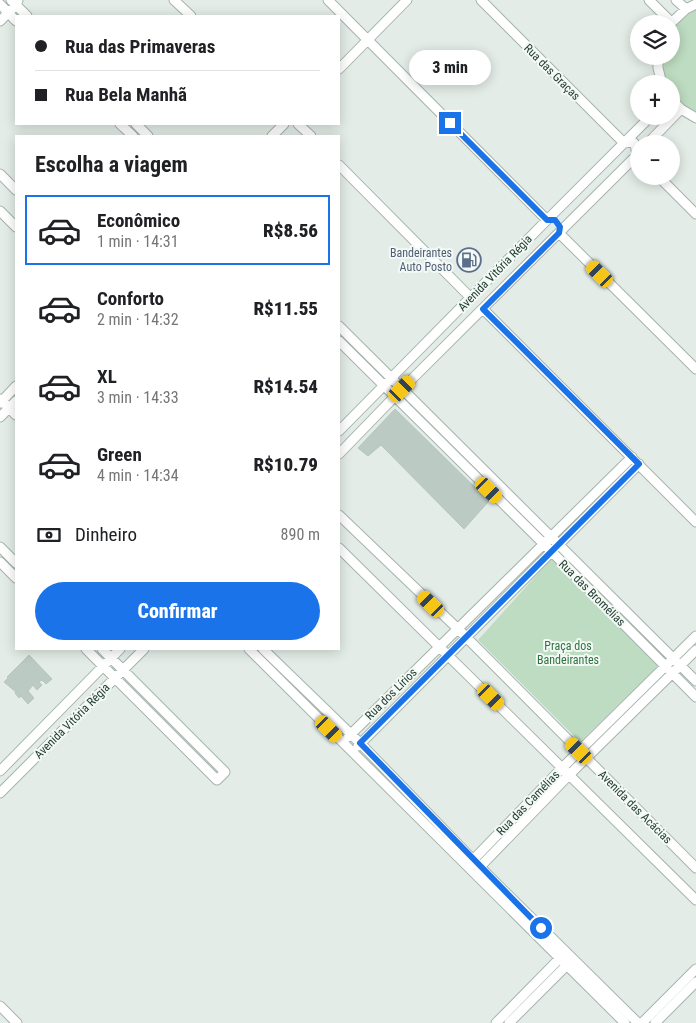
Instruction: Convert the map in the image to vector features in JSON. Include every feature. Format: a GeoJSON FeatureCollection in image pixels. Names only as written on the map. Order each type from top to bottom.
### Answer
{"type":"FeatureCollection","features":[{"type":"Feature","properties":{"kind":"street"},"geometry":{"type":"LineString","coordinates":[[174,0],[190,15]]}},
{"type":"Feature","properties":{"kind":"street"},"geometry":{"type":"LineString","coordinates":[[328,0],[547,220],[547,228],[550,232],[559,233],[696,369]]}},
{"type":"Feature","properties":{"kind":"street"},"geometry":{"type":"LineString","coordinates":[[340,68],[408,0]]}},
{"type":"Feature","properties":{"kind":"street","name":"Rua das Graças"},"geometry":{"type":"LineString","coordinates":[[481,0],[624,143],[623,148],[630,155]]}},
{"type":"Feature","properties":{"kind":"street"},"geometry":{"type":"LineString","coordinates":[[649,0],[663,15]]}},
{"type":"Feature","properties":{"kind":"street"},"geometry":{"type":"LineString","coordinates":[[676,0],[686,9]]}},
{"type":"Feature","properties":{"kind":"street"},"geometry":{"type":"LineString","coordinates":[[0,21],[3,9],[14,1],[26,15]]}},
{"type":"Feature","properties":{"kind":"street"},"geometry":{"type":"LineString","coordinates":[[680,15],[696,4]]}},
{"type":"Feature","properties":{"kind":"street"},"geometry":{"type":"LineString","coordinates":[[3,9],[15,20]]}},
{"type":"Feature","properties":{"kind":"street"},"geometry":{"type":"LineString","coordinates":[[656,135],[681,109],[696,118]]}},
{"type":"Feature","properties":{"kind":"street"},"geometry":{"type":"LineString","coordinates":[[121,125],[132,135]]}},
{"type":"Feature","properties":{"kind":"street"},"geometry":{"type":"LineString","coordinates":[[137,125],[147,135]]}},
{"type":"Feature","properties":{"kind":"street"},"geometry":{"type":"LineString","coordinates":[[273,135],[283,125]]}},
{"type":"Feature","properties":{"kind":"street"},"geometry":{"type":"LineString","coordinates":[[299,125],[310,135]]}},
{"type":"Feature","properties":{"kind":"street","name":"Avenida Vitória Régia"},"geometry":{"type":"LineString","coordinates":[[340,430],[642,125]]}},
{"type":"Feature","properties":{"kind":"street","name":"Avenida Vitória Régia"},"geometry":{"type":"LineString","coordinates":[[340,453],[630,163]]}},
{"type":"Feature","properties":{"kind":"street"},"geometry":{"type":"LineString","coordinates":[[340,165],[471,298],[471,307],[478,310],[483,309],[696,522]]}},
{"type":"Feature","properties":{"kind":"street"},"geometry":{"type":"LineString","coordinates":[[0,174],[15,189]]}},
{"type":"Feature","properties":{"kind":"street"},"geometry":{"type":"LineString","coordinates":[[667,185],[696,214]]}},
{"type":"Feature","properties":{"kind":"street"},"geometry":{"type":"LineString","coordinates":[[0,211],[15,226]]}},
{"type":"Feature","properties":{"kind":"street","name":"Rua das Bromélias"},"geometry":{"type":"LineString","coordinates":[[340,327],[696,681]]}},
{"type":"Feature","properties":{"kind":"street","name":"Rua das Bromélias"},"geometry":{"type":"LineString","coordinates":[[340,342],[696,697]]}},
{"type":"Feature","properties":{"kind":"street"},"geometry":{"type":"LineString","coordinates":[[0,387],[2,400]]}},
{"type":"Feature","properties":{"kind":"street"},"geometry":{"type":"LineString","coordinates":[[2,400],[15,387]]}},
{"type":"Feature","properties":{"kind":"street"},"geometry":{"type":"LineString","coordinates":[[2,400],[14,403]]}},
{"type":"Feature","properties":{"kind":"street"},"geometry":{"type":"LineString","coordinates":[[0,417],[14,403]]}},
{"type":"Feature","properties":{"kind":"street","name":"Rua dos Lírios"},"geometry":{"type":"LineString","coordinates":[[343,742],[632,457]]}},
{"type":"Feature","properties":{"kind":"street","name":"Rua dos Lírios"},"geometry":{"type":"LineString","coordinates":[[352,752],[639,464]]}},
{"type":"Feature","properties":{"kind":"street","name":"Avenida das Acácias"},"geometry":{"type":"LineString","coordinates":[[340,516],[458,629],[696,868]]}},
{"type":"Feature","properties":{"kind":"street"},"geometry":{"type":"LineString","coordinates":[[0,547],[15,563]]}},
{"type":"Feature","properties":{"kind":"street","name":"Avenida das Acácias"},"geometry":{"type":"LineString","coordinates":[[340,549],[696,900]]}},
{"type":"Feature","properties":{"kind":"street"},"geometry":{"type":"LineString","coordinates":[[0,562],[15,577]]}},
{"type":"Feature","properties":{"kind":"street","name":"Rua das Camélias"},"geometry":{"type":"LineString","coordinates":[[477,870],[677,662],[696,636]]}},
{"type":"Feature","properties":{"kind":"street"},"geometry":{"type":"LineString","coordinates":[[87,650],[217,780],[225,772],[103,650]]}},
{"type":"Feature","properties":{"kind":"street","name":"Avenida Vitória Régia"},"geometry":{"type":"LineString","coordinates":[[0,771],[119,650]]}},
{"type":"Feature","properties":{"kind":"street","name":"Avenida Vitória Régia"},"geometry":{"type":"LineString","coordinates":[[0,793],[143,650]]}},
{"type":"Feature","properties":{"kind":"street"},"geometry":{"type":"LineString","coordinates":[[250,650],[352,752],[470,863],[563,955],[625,1023]]}},
{"type":"Feature","properties":{"kind":"street"},"geometry":{"type":"LineString","coordinates":[[264,650],[360,743],[470,863]]}},
{"type":"Feature","properties":{"kind":"street","name":"Rua das Camélias"},"geometry":{"type":"LineString","coordinates":[[677,662],[696,650]]}},
{"type":"Feature","properties":{"kind":"street","name":"Rua das Camélias"},"geometry":{"type":"LineString","coordinates":[[470,863],[579,751],[669,670]]}},
{"type":"Feature","properties":{"kind":"street"},"geometry":{"type":"LineString","coordinates":[[496,1023],[563,955]]}},
{"type":"Feature","properties":{"kind":"street"},"geometry":{"type":"LineString","coordinates":[[509,1023],[570,962]]}},
{"type":"Feature","properties":{"kind":"street"},"geometry":{"type":"LineString","coordinates":[[570,962],[638,1023]]}},
{"type":"Feature","properties":{"kind":"street"},"geometry":{"type":"LineString","coordinates":[[642,1023],[696,968]]}},
{"type":"Feature","properties":{"kind":"street"},"geometry":{"type":"LineString","coordinates":[[655,1023],[696,982]]}},
{"type":"Feature","properties":{"kind":"street"},"geometry":{"type":"LineString","coordinates":[[0,1006],[16,1023]]}},
{"type":"Feature","properties":{"kind":"green space"},"geometry":{"type":"Polygon","coordinates":[[[696,9],[696,114],[680,103],[680,75],[663,75],[662,73],[662,65],[680,65],[680,20],[696,9]]]}},
{"type":"Feature","properties":{"kind":"green space","name":"Praça dos Bandeirantes"},"geometry":{"type":"Polygon","coordinates":[[[552,558],[659,665],[580,742],[478,640],[552,558]]]}},
{"type":"Feature","properties":{"kind":"building"},"geometry":{"type":"Polygon","coordinates":[[[395,409],[489,501],[464,529],[381,445],[368,456],[358,448],[395,409]]]}},
{"type":"Feature","properties":{"kind":"building"},"geometry":{"type":"Polygon","coordinates":[[[29,655],[52,679],[46,684],[42,680],[39,682],[42,685],[37,690],[33,685],[28,691],[34,698],[28,704],[21,696],[19,698],[16,692],[4,682],[29,655]]]}},
{"type":"Feature","properties":{"kind":"place","name":"Bandeirantes Auto Posto"},"geometry":{"type":"Point","coordinates":[469,260]}},
{"type":"Feature","properties":{"kind":"route"},"geometry":{"type":"LineString","coordinates":[[450,123],[547,220],[555,220],[560,227],[559,233],[483,309],[639,464],[360,743],[541,928]]}}]}
